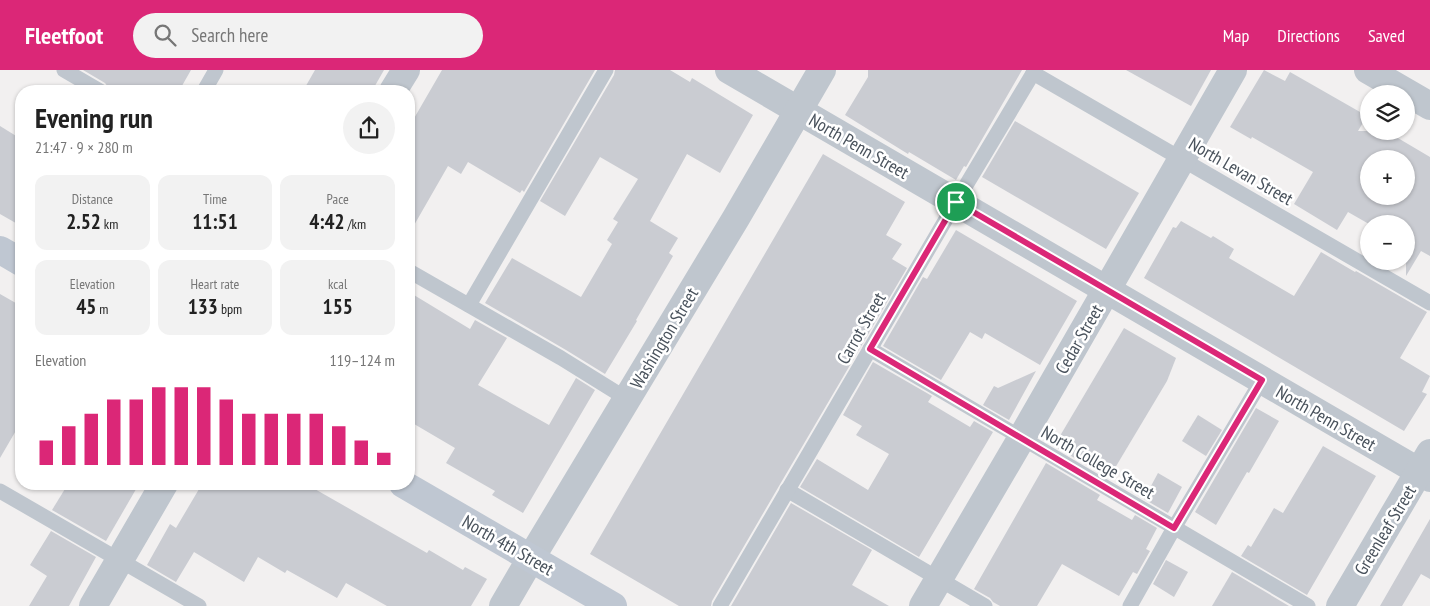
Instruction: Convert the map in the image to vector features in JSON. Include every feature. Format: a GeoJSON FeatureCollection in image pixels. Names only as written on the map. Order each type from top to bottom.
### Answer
{"type":"FeatureCollection","features":[{"type":"Feature","properties":{"kind":"street"},"geometry":{"type":"LineString","coordinates":[[397,85],[406,70]]}},
{"type":"Feature","properties":{"kind":"street","name":"North Penn Street"},"geometry":{"type":"LineString","coordinates":[[729,70],[1262,380],[1426,468]]}},
{"type":"Feature","properties":{"kind":"street","name":"Washington Street"},"geometry":{"type":"LineString","coordinates":[[503,606],[736,218],[822,70]]}},
{"type":"Feature","properties":{"kind":"street","name":"Cedar Street"},"geometry":{"type":"LineString","coordinates":[[923,606],[1107,290],[1232,70]]}},
{"type":"Feature","properties":{"kind":"street"},"geometry":{"type":"LineString","coordinates":[[1368,70],[1430,106]]}},
{"type":"Feature","properties":{"kind":"street"},"geometry":{"type":"LineString","coordinates":[[0,250],[15,259]]}},
{"type":"Feature","properties":{"kind":"street","name":"Greenleaf Street"},"geometry":{"type":"LineString","coordinates":[[1340,606],[1426,468]]}},
{"type":"Feature","properties":{"kind":"street"},"geometry":{"type":"LineString","coordinates":[[93,606],[161,490]]}},
{"type":"Feature","properties":{"kind":"street","name":"North 4th Street"},"geometry":{"type":"LineString","coordinates":[[413,490],[613,606]]}},
{"type":"Feature","properties":{"kind":"lane"},"geometry":{"type":"LineString","coordinates":[[64,70],[90,85]]}},
{"type":"Feature","properties":{"kind":"lane"},"geometry":{"type":"LineString","coordinates":[[207,85],[216,70]]}},
{"type":"Feature","properties":{"kind":"lane"},"geometry":{"type":"LineString","coordinates":[[469,305],[606,70]]}},
{"type":"Feature","properties":{"kind":"lane","name":"North Levan Street"},"geometry":{"type":"LineString","coordinates":[[1034,72],[1430,303]]}},
{"type":"Feature","properties":{"kind":"lane","name":"Carrot Street"},"geometry":{"type":"LineString","coordinates":[[720,606],[1034,72]]}},
{"type":"Feature","properties":{"kind":"lane"},"geometry":{"type":"LineString","coordinates":[[415,274],[561,358],[627,399]]}},
{"type":"Feature","properties":{"kind":"lane","name":"North College Street"},"geometry":{"type":"LineString","coordinates":[[870,349],[1308,606]]}},
{"type":"Feature","properties":{"kind":"lane"},"geometry":{"type":"LineString","coordinates":[[1130,606],[1262,380]]}},
{"type":"Feature","properties":{"kind":"lane"},"geometry":{"type":"LineString","coordinates":[[787,490],[985,606]]}},
{"type":"Feature","properties":{"kind":"lane"},"geometry":{"type":"LineString","coordinates":[[0,491],[199,606]]}},
{"type":"Feature","properties":{"kind":"building"},"geometry":{"type":"Polygon","coordinates":[[[83,70],[191,70],[182,85],[106,85],[83,70]]]}},
{"type":"Feature","properties":{"kind":"building"},"geometry":{"type":"Polygon","coordinates":[[[315,70],[384,70],[375,85],[306,85],[315,70]]]}},
{"type":"Feature","properties":{"kind":"building"},"geometry":{"type":"Polygon","coordinates":[[[442,70],[595,70],[524,192],[522,190],[520,193],[468,162],[461,174],[448,166],[415,224],[415,117],[442,70]]]}},
{"type":"Feature","properties":{"kind":"building"},"geometry":{"type":"Polygon","coordinates":[[[615,70],[670,70],[690,82],[692,78],[753,115],[720,173],[687,154],[650,221],[678,238],[669,253],[673,256],[605,374],[485,303],[512,258],[581,297],[612,244],[607,240],[618,222],[613,219],[638,179],[600,157],[565,216],[540,201],[614,75],[615,70]]]}},
{"type":"Feature","properties":{"kind":"building"},"geometry":{"type":"Polygon","coordinates":[[[868,70],[1022,70],[966,167],[964,166],[956,180],[909,152],[908,154],[845,115],[868,77],[868,70]]]}},
{"type":"Feature","properties":{"kind":"building"},"geometry":{"type":"Polygon","coordinates":[[[1126,70],[1211,70],[1191,106],[1126,70]]]}},
{"type":"Feature","properties":{"kind":"building"},"geometry":{"type":"Polygon","coordinates":[[[1264,70],[1285,81],[1290,72],[1360,112],[1360,128],[1358,131],[1360,131],[1360,140],[1401,140],[1430,157],[1430,256],[1421,251],[1415,261],[1415,215],[1360,215],[1360,219],[1348,212],[1337,230],[1294,204],[1313,172],[1252,137],[1251,139],[1230,127],[1264,70]]]}},
{"type":"Feature","properties":{"kind":"building"},"geometry":{"type":"Polygon","coordinates":[[[1015,121],[1139,193],[1106,249],[982,177],[1015,121]]]}},
{"type":"Feature","properties":{"kind":"building"},"geometry":{"type":"Polygon","coordinates":[[[0,126],[15,135],[15,223],[0,214],[0,126]]]}},
{"type":"Feature","properties":{"kind":"building"},"geometry":{"type":"Polygon","coordinates":[[[823,154],[905,202],[886,235],[902,244],[892,259],[907,268],[712,601],[711,606],[679,606],[590,554],[823,154]]]}},
{"type":"Feature","properties":{"kind":"building"},"geometry":{"type":"Polygon","coordinates":[[[1181,221],[1211,238],[1213,236],[1234,249],[1229,258],[1294,296],[1321,252],[1427,312],[1400,358],[1430,376],[1422,392],[1427,394],[1404,431],[1144,278],[1173,227],[1176,228],[1181,221]]]}},
{"type":"Feature","properties":{"kind":"building"},"geometry":{"type":"Polygon","coordinates":[[[956,230],[1077,301],[1040,365],[985,333],[982,339],[970,332],[941,380],[883,346],[923,277],[927,279],[956,230]]]}},
{"type":"Feature","properties":{"kind":"building"},"geometry":{"type":"Polygon","coordinates":[[[0,294],[15,303],[15,432],[0,458],[0,294]]]}},
{"type":"Feature","properties":{"kind":"building"},"geometry":{"type":"Polygon","coordinates":[[[415,296],[470,329],[475,320],[507,338],[478,385],[549,425],[576,378],[595,390],[523,513],[492,495],[495,491],[446,463],[455,448],[415,425],[415,296]]]}},
{"type":"Feature","properties":{"kind":"building"},"geometry":{"type":"Polygon","coordinates":[[[1124,328],[1176,358],[1167,381],[1109,478],[1054,446],[1124,328]]]}},
{"type":"Feature","properties":{"kind":"building"},"geometry":{"type":"Polygon","coordinates":[[[873,362],[932,396],[928,402],[970,427],[974,421],[993,432],[919,557],[800,487],[817,459],[868,490],[889,454],[856,435],[862,426],[843,415],[873,362]]]}},
{"type":"Feature","properties":{"kind":"building"},"geometry":{"type":"Polygon","coordinates":[[[1036,371],[1009,420],[983,405],[994,386],[998,388],[1036,371]]]}},
{"type":"Feature","properties":{"kind":"building"},"geometry":{"type":"Polygon","coordinates":[[[1256,408],[1279,421],[1216,525],[1195,512],[1256,408]]]}},
{"type":"Feature","properties":{"kind":"building"},"geometry":{"type":"Polygon","coordinates":[[[1198,415],[1222,430],[1206,456],[1182,441],[1198,415]]]}},
{"type":"Feature","properties":{"kind":"building"},"geometry":{"type":"Polygon","coordinates":[[[1323,446],[1376,476],[1307,595],[1241,556],[1248,545],[1251,547],[1274,508],[1283,513],[1323,446]]]}},
{"type":"Feature","properties":{"kind":"building"},"geometry":{"type":"Polygon","coordinates":[[[1046,463],[1100,495],[1097,500],[1132,520],[1135,515],[1157,528],[1146,549],[1150,551],[1137,574],[1133,572],[1119,596],[1062,564],[1037,606],[1000,606],[974,589],[1046,463]]]}},
{"type":"Feature","properties":{"kind":"building"},"geometry":{"type":"Polygon","coordinates":[[[1158,473],[1182,487],[1168,513],[1144,499],[1158,473]]]}},
{"type":"Feature","properties":{"kind":"building"},"geometry":{"type":"Polygon","coordinates":[[[64,490],[136,490],[106,541],[52,510],[64,490]]]}},
{"type":"Feature","properties":{"kind":"building"},"geometry":{"type":"Polygon","coordinates":[[[198,490],[317,490],[427,553],[429,550],[463,570],[465,567],[487,579],[471,606],[387,606],[346,583],[337,598],[287,570],[285,573],[258,557],[244,582],[194,552],[176,582],[147,565],[170,524],[176,528],[198,490]]]}},
{"type":"Feature","properties":{"kind":"building"},"geometry":{"type":"Polygon","coordinates":[[[791,503],[872,550],[852,585],[889,606],[731,606],[791,503]]]}},
{"type":"Feature","properties":{"kind":"building"},"geometry":{"type":"Polygon","coordinates":[[[1430,519],[1430,579],[1421,574],[1402,606],[1380,606],[1430,519]]]}},
{"type":"Feature","properties":{"kind":"building"},"geometry":{"type":"Polygon","coordinates":[[[51,531],[96,557],[69,606],[29,606],[47,576],[30,565],[51,531]]]}},
{"type":"Feature","properties":{"kind":"building"},"geometry":{"type":"Polygon","coordinates":[[[1166,560],[1188,572],[1174,597],[1153,584],[1166,560]]]}},
{"type":"Feature","properties":{"kind":"building"},"geometry":{"type":"Polygon","coordinates":[[[1232,572],[1289,606],[1212,606],[1232,572]]]}},
{"type":"Feature","properties":{"kind":"route"},"geometry":{"type":"LineString","coordinates":[[956,202],[1262,380],[1174,528],[870,349],[956,202]]}}]}
